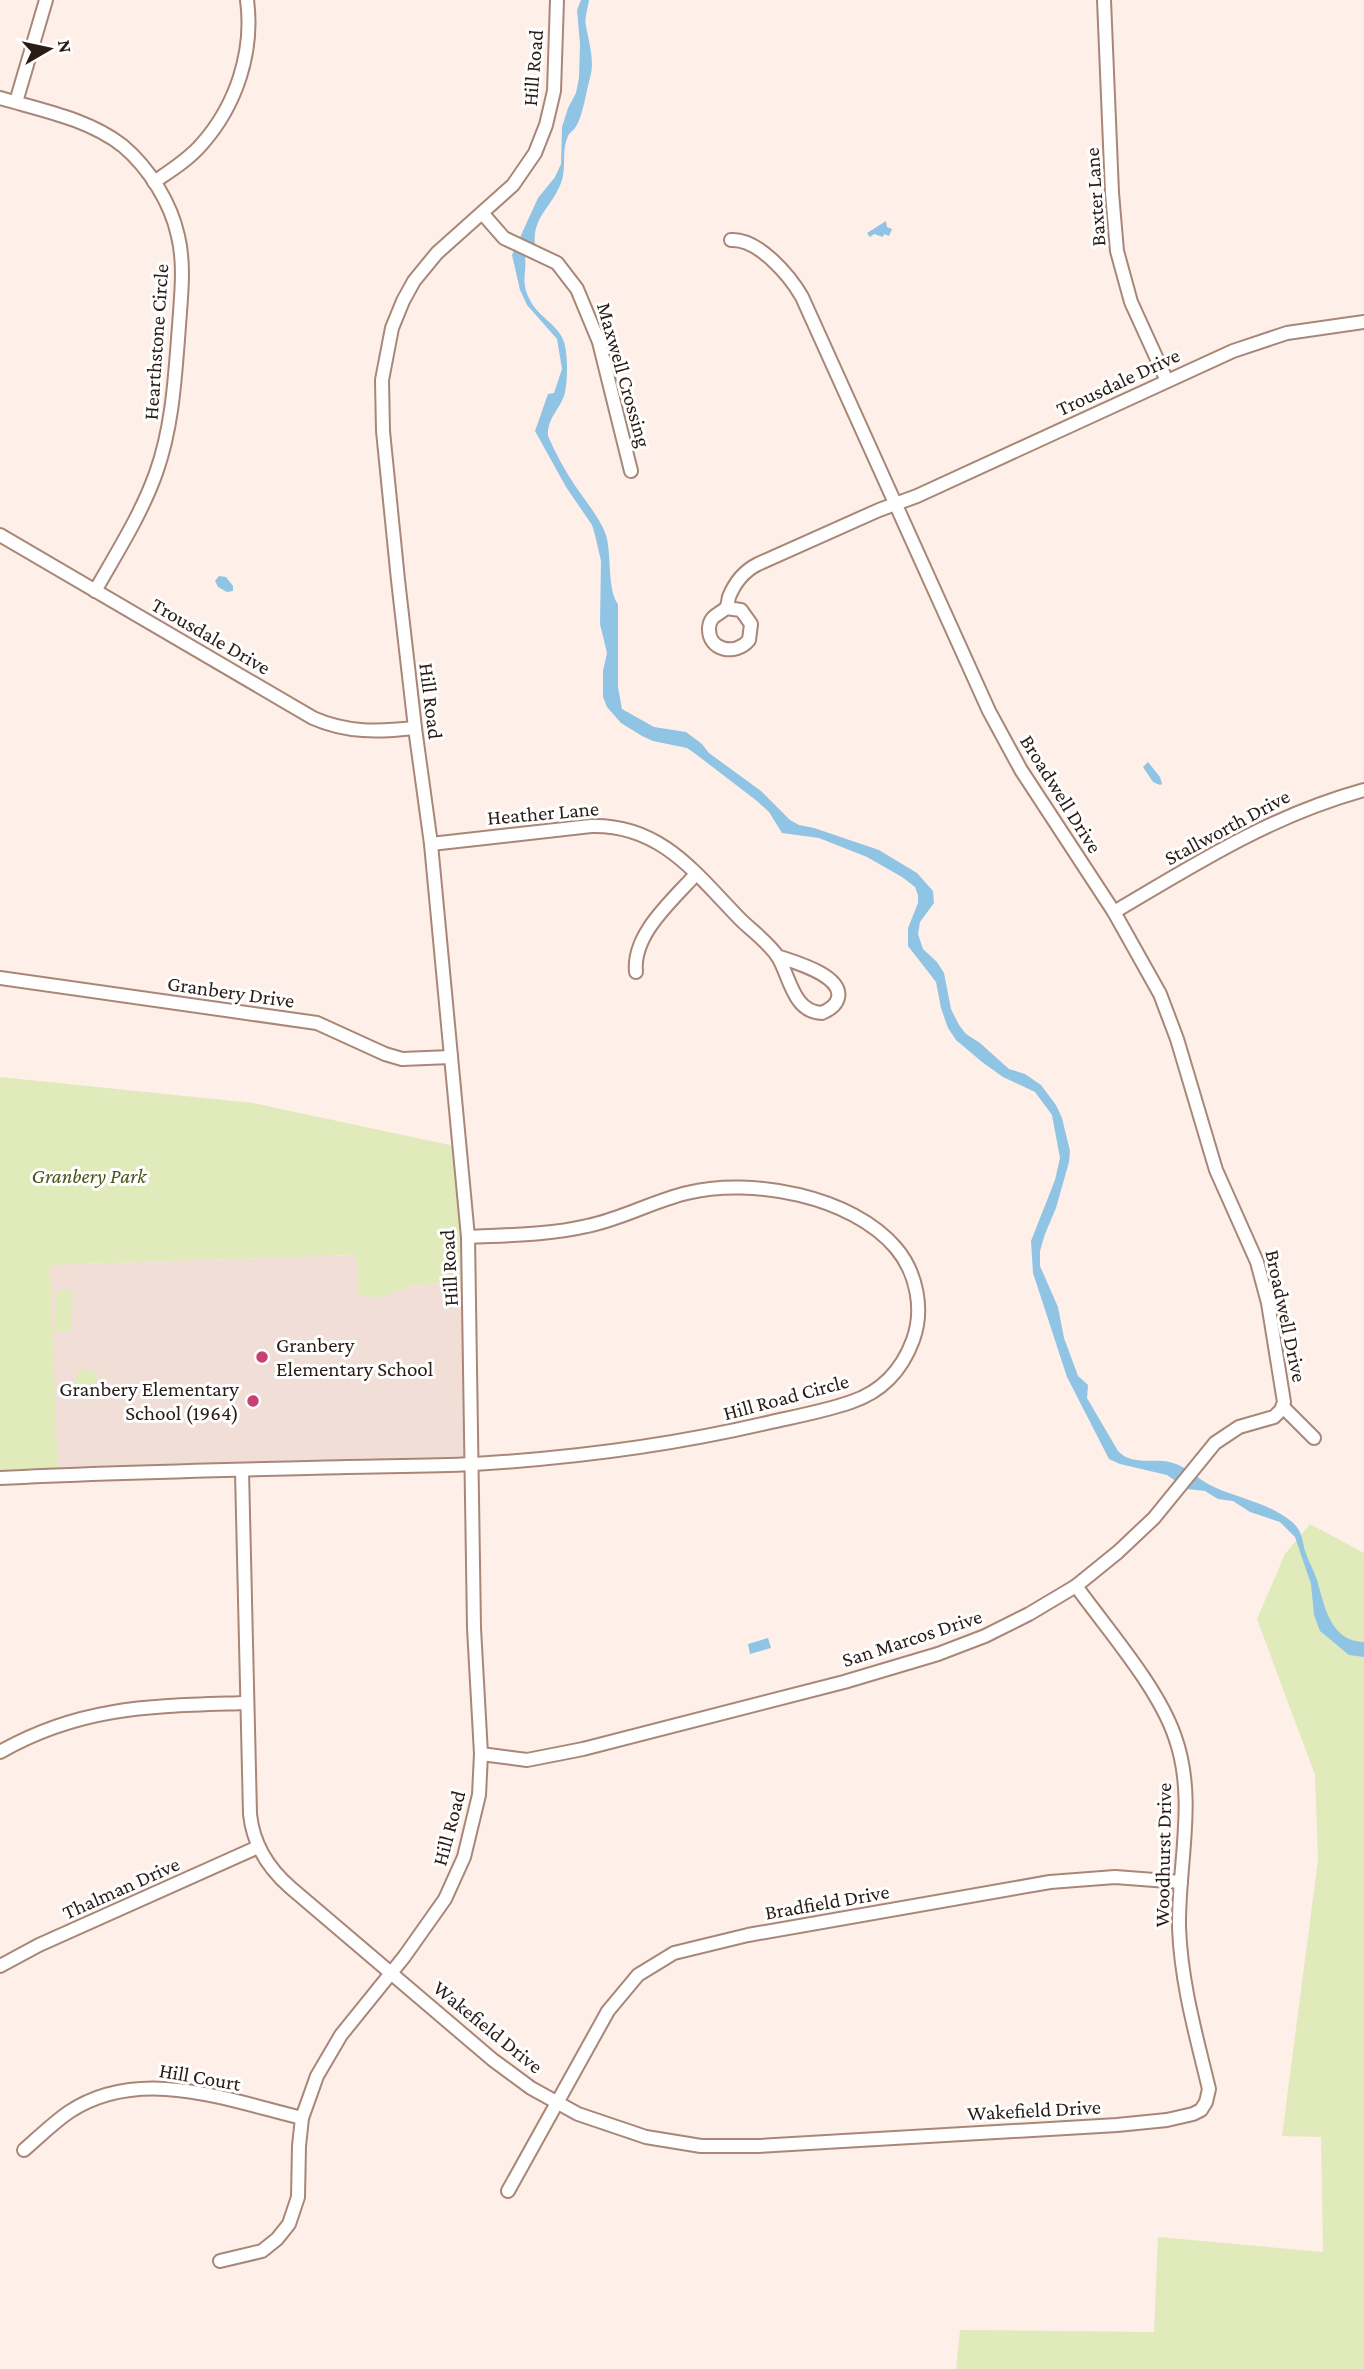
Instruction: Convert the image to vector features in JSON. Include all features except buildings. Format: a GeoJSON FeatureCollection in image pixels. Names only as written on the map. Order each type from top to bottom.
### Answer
{"type":"FeatureCollection","features":[{"type":"Feature","properties":{"kind":"street"},"geometry":{"type":"LineString","coordinates":[[16,102],[46,0]]}},
{"type":"Feature","properties":{"kind":"street"},"geometry":{"type":"LineString","coordinates":[[154,182],[200,146],[229,105],[247,47],[247,0]]}},
{"type":"Feature","properties":{"kind":"street","name":"Hill Road"},"geometry":{"type":"LineString","coordinates":[[392,1972],[436,1914],[459,1871],[475,1815],[481,1754],[474,1628],[468,1237],[431,844],[415,728],[383,431],[384,359],[392,328],[415,281],[438,253],[483,214],[513,185],[525,169],[546,125],[555,78],[556,0]]}},
{"type":"Feature","properties":{"kind":"street","name":"Baxter Lane"},"geometry":{"type":"LineString","coordinates":[[1104,0],[1112,193],[1118,251],[1131,302],[1167,381]]}},
{"type":"Feature","properties":{"kind":"street","name":"Hearthstone Circle"},"geometry":{"type":"LineString","coordinates":[[0,98],[74,120],[114,141],[132,155],[154,182],[173,218],[182,257],[174,394],[163,451],[146,499],[95,591]]}},
{"type":"Feature","properties":{"kind":"street","name":"Maxwell Crossing"},"geometry":{"type":"LineString","coordinates":[[483,214],[498,233],[557,263],[577,289],[604,358],[631,471]]}},
{"type":"Feature","properties":{"kind":"street","name":"Broadwell Drive"},"geometry":{"type":"LineString","coordinates":[[731,240],[741,240],[757,248],[794,285],[1000,733],[1047,812],[1114,912],[1160,994],[1177,1039],[1216,1170],[1257,1262],[1274,1336],[1283,1391],[1282,1408]]}},
{"type":"Feature","properties":{"kind":"street","name":"Trousdale Drive"},"geometry":{"type":"LineString","coordinates":[[726,608],[737,582],[753,566],[917,496],[1233,351],[1278,335],[1364,322]]}},
{"type":"Feature","properties":{"kind":"street","name":"Trousdale Drive"},"geometry":{"type":"LineString","coordinates":[[0,536],[322,722],[361,732],[415,728]]}},
{"type":"Feature","properties":{"kind":"street","name":"Stallworth Drive"},"geometry":{"type":"LineString","coordinates":[[1114,912],[1221,848],[1271,822],[1333,798],[1364,790]]}},
{"type":"Feature","properties":{"kind":"street","name":"Heather Lane"},"geometry":{"type":"LineString","coordinates":[[431,844],[569,828],[615,826],[630,829],[658,842],[696,874],[777,956],[795,995],[805,1007],[822,1013],[835,1005],[838,990],[827,977],[777,956]]}},
{"type":"Feature","properties":{"kind":"street"},"geometry":{"type":"LineString","coordinates":[[636,972],[636,957],[642,941],[667,906],[696,874]]}},
{"type":"Feature","properties":{"kind":"street","name":"Granbery Drive"},"geometry":{"type":"LineString","coordinates":[[0,978],[317,1023],[402,1059],[452,1056]]}},
{"type":"Feature","properties":{"kind":"street","name":"Hill Road Circle"},"geometry":{"type":"LineString","coordinates":[[468,1237],[582,1228],[674,1196],[703,1189],[736,1187],[774,1190],[828,1204],[867,1224],[887,1238],[911,1273],[919,1315],[912,1344],[894,1374],[874,1391],[849,1402],[683,1441],[473,1464]]}},
{"type":"Feature","properties":{"kind":"street"},"geometry":{"type":"LineString","coordinates":[[1282,1408],[1314,1438]]}},
{"type":"Feature","properties":{"kind":"street","name":"San Marcos Drive"},"geometry":{"type":"LineString","coordinates":[[481,1754],[522,1760],[553,1756],[844,1682],[970,1643],[1003,1628],[1076,1586],[1136,1536],[1210,1448],[1226,1434],[1250,1423],[1274,1417],[1282,1408]]}},
{"type":"Feature","properties":{"kind":"street"},"geometry":{"type":"LineString","coordinates":[[0,1478],[473,1464]]}},
{"type":"Feature","properties":{"kind":"street","name":"Wakefield Drive"},"geometry":{"type":"LineString","coordinates":[[242,1471],[250,1814],[258,1847],[284,1882],[505,2070],[558,2104],[600,2123],[646,2137],[720,2147],[1117,2125],[1177,2118],[1201,2110]]}},
{"type":"Feature","properties":{"kind":"street","name":"Woodhurst Drive"},"geometry":{"type":"LineString","coordinates":[[1076,1586],[1166,1713],[1181,1759],[1185,1797],[1185,1840],[1180,1936],[1183,1978],[1209,2089],[1208,2099],[1201,2110]]}},
{"type":"Feature","properties":{"kind":"street"},"geometry":{"type":"LineString","coordinates":[[0,1752],[50,1728],[104,1712],[160,1706],[246,1703]]}},
{"type":"Feature","properties":{"kind":"street","name":"Thalman Drive"},"geometry":{"type":"LineString","coordinates":[[0,1966],[39,1945],[258,1847]]}},
{"type":"Feature","properties":{"kind":"street","name":"Bradfield Drive"},"geometry":{"type":"LineString","coordinates":[[508,2191],[616,1999],[638,1975],[664,1958],[682,1950],[748,1935],[1071,1880],[1115,1877],[1181,1882]]}},
{"type":"Feature","properties":{"kind":"street"},"geometry":{"type":"LineString","coordinates":[[220,2261],[262,2251],[277,2239],[289,2224],[298,2197],[302,2118],[309,2095],[328,2054],[392,1972]]}},
{"type":"Feature","properties":{"kind":"street","name":"Hill Court"},"geometry":{"type":"LineString","coordinates":[[24,2150],[79,2106],[106,2095],[132,2089],[156,2087],[183,2090],[302,2118]]}},
{"type":"Feature","properties":{"kind":"shaded area","name":"Granbery Elementary School"},"geometry":{"type":"Polygon","coordinates":[[[357,1255],[359,1295],[377,1298],[413,1286],[470,1279],[473,1464],[58,1476],[49,1265],[357,1255]]]}},
{"type":"Feature","properties":{"kind":"green space","name":"Granbery Park"},"geometry":{"type":"Polygon","coordinates":[[[0,1077],[253,1103],[459,1147],[470,1279],[413,1286],[378,1298],[359,1295],[356,1255],[50,1265],[58,1476],[0,1478],[0,1077]]]}},
{"type":"Feature","properties":{"kind":"green space"},"geometry":{"type":"Polygon","coordinates":[[[63,1289],[73,1290],[71,1332],[54,1331],[56,1294],[63,1289]]]}},
{"type":"Feature","properties":{"kind":"green space"},"geometry":{"type":"Polygon","coordinates":[[[79,1368],[98,1373],[91,1401],[72,1396],[79,1368]]]}},
{"type":"Feature","properties":{"kind":"green space"},"geometry":{"type":"Polygon","coordinates":[[[1310,1524],[1364,1553],[1364,2369],[956,2369],[960,2330],[1154,2332],[1158,2237],[1323,2252],[1321,2137],[1282,2136],[1318,1860],[1315,1775],[1257,1619],[1285,1554],[1310,1524]]]}},
{"type":"Feature","properties":{"kind":"water"},"geometry":{"type":"Polygon","coordinates":[[[581,0],[589,0],[586,23],[591,72],[580,118],[566,142],[561,183],[540,219],[535,245],[525,258],[525,283],[533,306],[558,331],[564,342],[567,369],[565,390],[549,425],[548,436],[606,535],[612,590],[618,604],[618,687],[622,709],[654,727],[686,732],[709,753],[761,791],[790,820],[879,850],[917,873],[933,891],[934,903],[920,922],[918,934],[923,949],[944,973],[951,1009],[959,1025],[966,1034],[1009,1069],[1025,1074],[1041,1085],[1062,1118],[1070,1151],[1069,1162],[1040,1251],[1040,1266],[1058,1307],[1064,1338],[1078,1376],[1088,1385],[1087,1398],[1118,1451],[1124,1456],[1178,1465],[1220,1490],[1263,1505],[1292,1522],[1301,1535],[1331,1621],[1343,1636],[1364,1642],[1364,1657],[1349,1655],[1320,1631],[1314,1615],[1311,1584],[1295,1537],[1280,1522],[1250,1512],[1233,1501],[1218,1499],[1205,1491],[1187,1489],[1167,1475],[1109,1459],[1067,1377],[1033,1273],[1031,1241],[1055,1180],[1060,1158],[1052,1115],[1035,1092],[1003,1077],[982,1062],[956,1040],[948,1028],[936,982],[908,946],[908,928],[918,903],[915,887],[867,857],[819,838],[782,833],[769,812],[757,801],[693,752],[642,736],[621,723],[607,707],[603,697],[603,671],[607,653],[600,624],[601,561],[595,535],[592,525],[566,487],[535,431],[548,394],[554,393],[562,369],[557,339],[527,305],[520,290],[512,255],[538,198],[555,177],[561,164],[562,127],[579,78],[577,10],[581,0]]]}},
{"type":"Feature","properties":{"kind":"water"},"geometry":{"type":"Polygon","coordinates":[[[886,221],[887,227],[892,229],[889,236],[874,234],[870,237],[867,233],[886,221]]]}},
{"type":"Feature","properties":{"kind":"water"},"geometry":{"type":"Polygon","coordinates":[[[219,576],[226,577],[233,586],[233,591],[227,592],[218,587],[215,581],[219,576]]]}},
{"type":"Feature","properties":{"kind":"water"},"geometry":{"type":"Polygon","coordinates":[[[1148,762],[1162,784],[1153,782],[1143,767],[1148,762]]]}},
{"type":"Feature","properties":{"kind":"water"},"geometry":{"type":"Polygon","coordinates":[[[768,1638],[771,1648],[750,1654],[748,1644],[768,1638]]]}},
{"type":"Feature","properties":{"kind":"place","name":"Granbery Elementary School"},"geometry":{"type":"Point","coordinates":[262,1357]}},
{"type":"Feature","properties":{"kind":"place","name":"Granbery Elementary School (1964)"},"geometry":{"type":"Point","coordinates":[253,1401]}}]}
